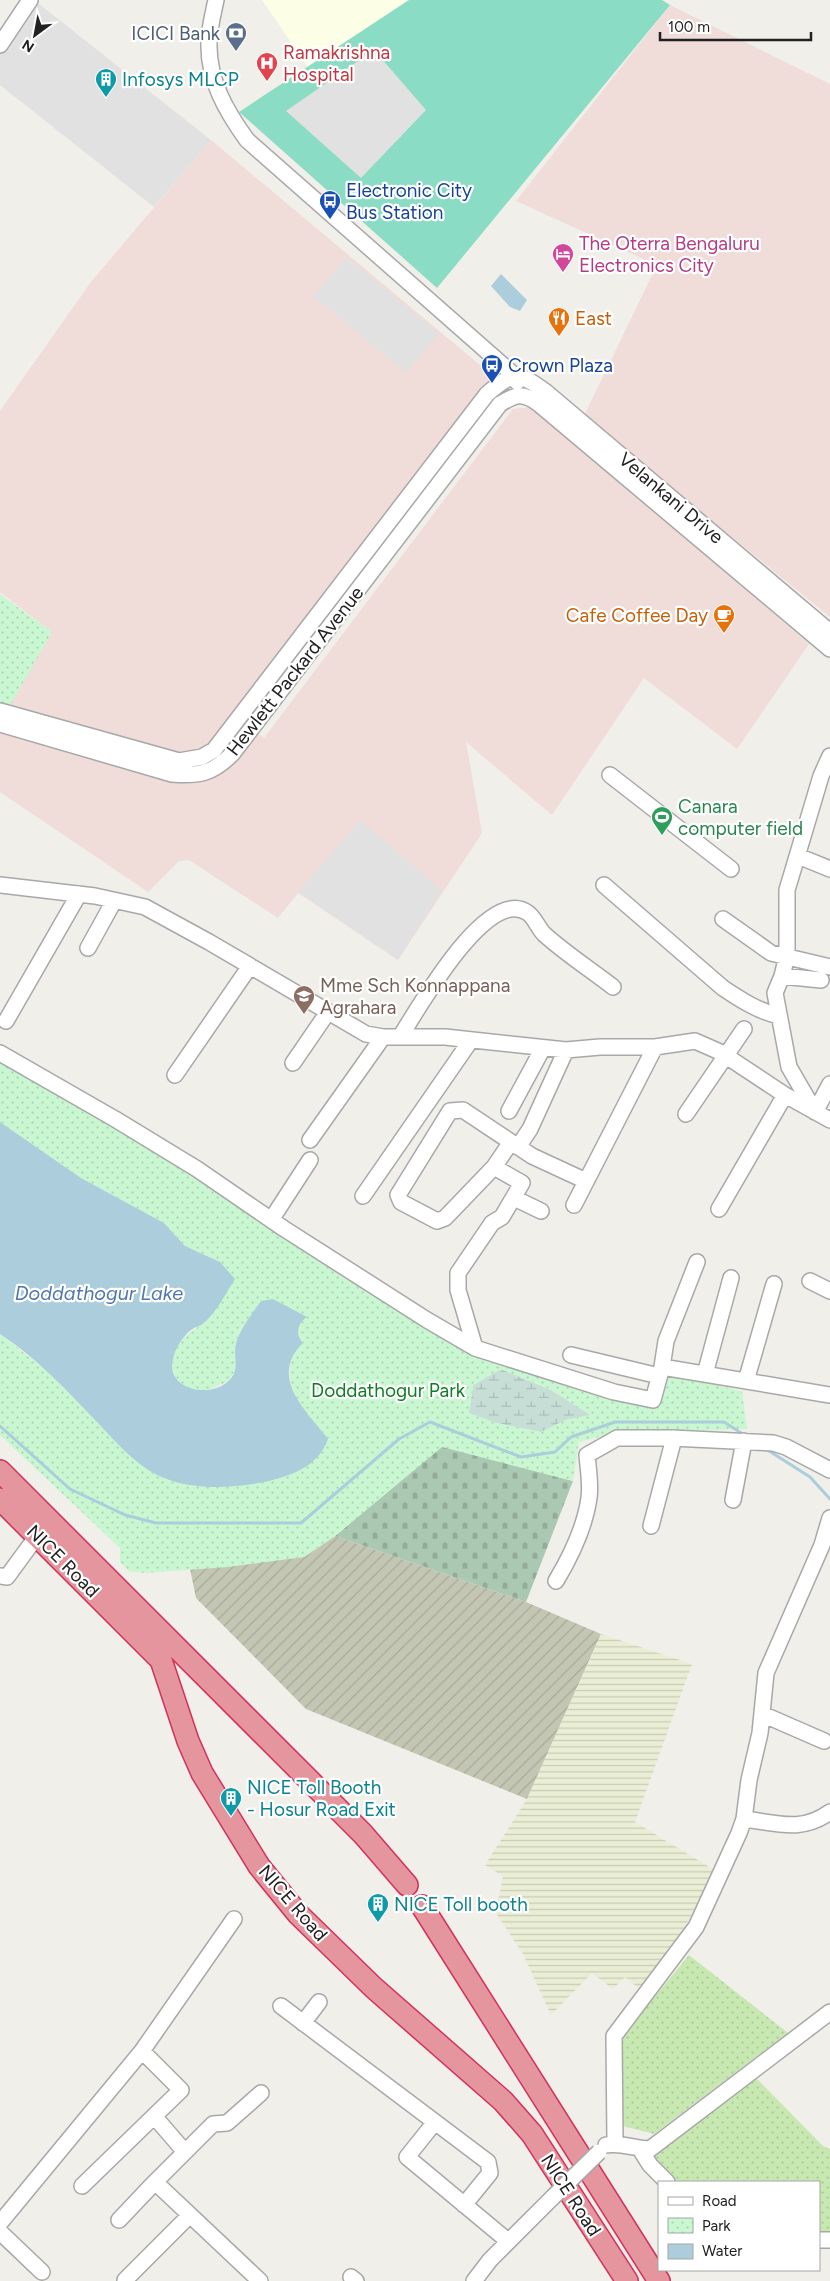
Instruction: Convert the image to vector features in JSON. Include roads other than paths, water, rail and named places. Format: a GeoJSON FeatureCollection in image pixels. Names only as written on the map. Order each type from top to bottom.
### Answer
{"type":"FeatureCollection","features":[{"type":"Feature","properties":{"kind":"highway","name":"NICE Road"},"geometry":{"type":"LineString","coordinates":[[0,1471],[363,1834],[407,1885]]}},
{"type":"Feature","properties":{"kind":"highway","name":"NICE Road"},"geometry":{"type":"LineString","coordinates":[[0,1499],[161,1660],[188,1742],[202,1774],[259,1866],[298,1914],[353,1968],[503,2101],[517,2116],[532,2134],[627,2281]]}},
{"type":"Feature","properties":{"kind":"highway","name":"NICE Road"},"geometry":{"type":"LineString","coordinates":[[422,1906],[660,2281]]}},
{"type":"Feature","properties":{"kind":"street"},"geometry":{"type":"LineString","coordinates":[[0,45],[30,0]]}},
{"type":"Feature","properties":{"kind":"street"},"geometry":{"type":"LineString","coordinates":[[216,0],[209,41],[210,61],[219,94],[230,118],[247,140],[510,378],[517,396]]}},
{"type":"Feature","properties":{"kind":"street","name":"Velankani Drive"},"geometry":{"type":"LineString","coordinates":[[510,378],[533,382],[546,392],[830,632]]}},
{"type":"Feature","properties":{"kind":"street","name":"Hewlett Packard Avenue"},"geometry":{"type":"LineString","coordinates":[[0,711],[178,761],[202,757],[214,750],[487,394],[510,378]]}},
{"type":"Feature","properties":{"kind":"street","name":"Velankani Drive"},"geometry":{"type":"LineString","coordinates":[[517,396],[529,396],[539,404],[830,649]]}},
{"type":"Feature","properties":{"kind":"street","name":"Hewlett Packard Avenue"},"geometry":{"type":"LineString","coordinates":[[0,724],[172,774],[209,772],[222,764],[232,754],[500,404],[517,396]]}},
{"type":"Feature","properties":{"kind":"street"},"geometry":{"type":"LineString","coordinates":[[214,750],[222,764]]}},
{"type":"Feature","properties":{"kind":"street"},"geometry":{"type":"LineString","coordinates":[[815,1112],[789,1067],[775,993],[787,956],[787,890],[821,776],[830,756]]}},
{"type":"Feature","properties":{"kind":"street"},"geometry":{"type":"LineString","coordinates":[[610,775],[731,870]]}},
{"type":"Feature","properties":{"kind":"street"},"geometry":{"type":"LineString","coordinates":[[798,856],[830,869]]}},
{"type":"Feature","properties":{"kind":"street"},"geometry":{"type":"LineString","coordinates":[[0,885],[79,894],[145,908],[250,966],[366,1034],[383,1037],[445,1037],[566,1050],[600,1047],[655,1047],[695,1041],[726,1056],[785,1095],[830,1120]]}},
{"type":"Feature","properties":{"kind":"street"},"geometry":{"type":"LineString","coordinates":[[604,885],[723,988],[766,1013],[779,1016]]}},
{"type":"Feature","properties":{"kind":"street"},"geometry":{"type":"LineString","coordinates":[[6,1021],[79,894]]}},
{"type":"Feature","properties":{"kind":"street"},"geometry":{"type":"LineString","coordinates":[[88,948],[114,901]]}},
{"type":"Feature","properties":{"kind":"street"},"geometry":{"type":"LineString","coordinates":[[400,1037],[463,942],[504,910],[512,908],[528,913],[544,934],[614,988]]}},
{"type":"Feature","properties":{"kind":"street"},"geometry":{"type":"LineString","coordinates":[[723,919],[771,953],[830,967]]}},
{"type":"Feature","properties":{"kind":"street"},"geometry":{"type":"LineString","coordinates":[[175,1074],[250,966]]}},
{"type":"Feature","properties":{"kind":"street"},"geometry":{"type":"LineString","coordinates":[[782,976],[821,980]]}},
{"type":"Feature","properties":{"kind":"street"},"geometry":{"type":"LineString","coordinates":[[293,1063],[328,1012]]}},
{"type":"Feature","properties":{"kind":"street"},"geometry":{"type":"LineString","coordinates":[[686,1114],[744,1029]]}},
{"type":"Feature","properties":{"kind":"street"},"geometry":{"type":"LineString","coordinates":[[310,1140],[383,1037]]}},
{"type":"Feature","properties":{"kind":"street"},"geometry":{"type":"LineString","coordinates":[[363,1196],[471,1040]]}},
{"type":"Feature","properties":{"kind":"street"},"geometry":{"type":"LineString","coordinates":[[574,1205],[655,1047]]}},
{"type":"Feature","properties":{"kind":"street"},"geometry":{"type":"LineString","coordinates":[[509,1111],[543,1048]]}},
{"type":"Feature","properties":{"kind":"street"},"geometry":{"type":"LineString","coordinates":[[566,1050],[530,1129],[515,1145],[494,1167],[446,1218],[437,1221],[401,1202],[398,1195],[450,1111],[463,1110],[515,1145],[532,1156],[586,1181]]}},
{"type":"Feature","properties":{"kind":"street"},"geometry":{"type":"LineString","coordinates":[[0,1053],[197,1169],[426,1320],[475,1348],[614,1392],[653,1400],[661,1372],[666,1340],[696,1262]]}},
{"type":"Feature","properties":{"kind":"street"},"geometry":{"type":"LineString","coordinates":[[815,1112],[830,1084]]}},
{"type":"Feature","properties":{"kind":"street"},"geometry":{"type":"LineString","coordinates":[[719,1209],[785,1095]]}},
{"type":"Feature","properties":{"kind":"street"},"geometry":{"type":"LineString","coordinates":[[272,1220],[310,1160]]}},
{"type":"Feature","properties":{"kind":"street"},"geometry":{"type":"LineString","coordinates":[[475,1348],[458,1290],[458,1273],[492,1223],[502,1217],[522,1183],[494,1167]]}},
{"type":"Feature","properties":{"kind":"street"},"geometry":{"type":"LineString","coordinates":[[514,1198],[541,1211]]}},
{"type":"Feature","properties":{"kind":"street"},"geometry":{"type":"LineString","coordinates":[[704,1374],[731,1278]]}},
{"type":"Feature","properties":{"kind":"street"},"geometry":{"type":"LineString","coordinates":[[810,1281],[830,1291]]}},
{"type":"Feature","properties":{"kind":"street"},"geometry":{"type":"LineString","coordinates":[[746,1381],[774,1284]]}},
{"type":"Feature","properties":{"kind":"street"},"geometry":{"type":"LineString","coordinates":[[571,1355],[661,1372],[704,1374],[830,1394]]}},
{"type":"Feature","properties":{"kind":"street"},"geometry":{"type":"LineString","coordinates":[[556,1581],[570,1558],[585,1515],[589,1496],[587,1455],[617,1438],[674,1438],[773,1443],[786,1447],[830,1470]]}},
{"type":"Feature","properties":{"kind":"street"},"geometry":{"type":"LineString","coordinates":[[651,1526],[674,1438]]}},
{"type":"Feature","properties":{"kind":"street"},"geometry":{"type":"LineString","coordinates":[[733,1500],[744,1441]]}},
{"type":"Feature","properties":{"kind":"street"},"geometry":{"type":"LineString","coordinates":[[615,2143],[614,2036],[646,1996],[696,1927],[744,1819],[749,1780],[762,1714],[766,1673],[822,1545],[830,1518]]}},
{"type":"Feature","properties":{"kind":"street"},"geometry":{"type":"LineString","coordinates":[[0,1576],[8,1576],[37,1536]]}},
{"type":"Feature","properties":{"kind":"street"},"geometry":{"type":"LineString","coordinates":[[762,1714],[824,1741]]}},
{"type":"Feature","properties":{"kind":"street"},"geometry":{"type":"LineString","coordinates":[[744,1819],[801,1826],[818,1821],[830,1812]]}},
{"type":"Feature","properties":{"kind":"street"},"geometry":{"type":"LineString","coordinates":[[0,2223],[142,2051],[234,1919]]}},
{"type":"Feature","properties":{"kind":"street"},"geometry":{"type":"LineString","coordinates":[[303,2023],[319,2002]]}},
{"type":"Feature","properties":{"kind":"street"},"geometry":{"type":"LineString","coordinates":[[281,2006],[488,2162],[490,2172],[464,2205]]}},
{"type":"Feature","properties":{"kind":"street"},"geometry":{"type":"LineString","coordinates":[[483,2278],[508,2241],[606,2145],[615,2143],[640,2149],[650,2149],[830,2012]]}},
{"type":"Feature","properties":{"kind":"street"},"geometry":{"type":"LineString","coordinates":[[82,2186],[181,2090],[142,2051]]}},
{"type":"Feature","properties":{"kind":"street"},"geometry":{"type":"LineString","coordinates":[[119,2220],[213,2124],[227,2123],[260,2092]]}},
{"type":"Feature","properties":{"kind":"street"},"geometry":{"type":"LineString","coordinates":[[154,2116],[185,2152]]}},
{"type":"Feature","properties":{"kind":"street"},"geometry":{"type":"LineString","coordinates":[[435,2122],[407,2157],[508,2241]]}},
{"type":"Feature","properties":{"kind":"street"},"geometry":{"type":"LineString","coordinates":[[640,2149],[650,2165],[666,2181]]}},
{"type":"Feature","properties":{"kind":"street"},"geometry":{"type":"LineString","coordinates":[[155,2182],[260,2281]]}},
{"type":"Feature","properties":{"kind":"street"},"geometry":{"type":"LineString","coordinates":[[125,2280],[190,2215]]}},
{"type":"Feature","properties":{"kind":"street"},"geometry":{"type":"LineString","coordinates":[[0,2232],[42,2272]]}},
{"type":"Feature","properties":{"kind":"water"},"geometry":{"type":"Polygon","coordinates":[[[501,274],[527,300],[520,311],[510,307],[491,286],[501,274]]]}},
{"type":"Feature","properties":{"kind":"water","name":"Doddathogur Lake"},"geometry":{"type":"Polygon","coordinates":[[[0,1122],[81,1178],[164,1223],[185,1246],[220,1262],[235,1279],[209,1318],[188,1333],[177,1347],[173,1359],[173,1370],[177,1379],[184,1385],[194,1389],[215,1389],[225,1384],[232,1377],[236,1365],[235,1348],[240,1332],[261,1301],[273,1299],[307,1317],[298,1329],[300,1340],[303,1343],[293,1356],[289,1369],[294,1393],[301,1405],[328,1439],[324,1448],[312,1462],[287,1476],[230,1487],[203,1487],[164,1478],[145,1468],[128,1454],[51,1376],[14,1343],[0,1334],[0,1122]]]}},
{"type":"Feature","properties":{"kind":"waterway"},"geometry":{"type":"LineString","coordinates":[[0,1426],[70,1489],[125,1515],[156,1523],[301,1523],[399,1439],[430,1422],[521,1457],[555,1452],[571,1437],[615,1422],[724,1422],[746,1436]]}},
{"type":"Feature","properties":{"kind":"waterway"},"geometry":{"type":"LineString","coordinates":[[766,1449],[810,1477],[830,1499]]}},
{"type":"Feature","properties":{"kind":"place","name":"ICICI Bank"},"geometry":{"type":"Point","coordinates":[236,52]}},
{"type":"Feature","properties":{"kind":"place","name":"Ramakrishna Hospital"},"geometry":{"type":"Point","coordinates":[267,82]}},
{"type":"Feature","properties":{"kind":"place","name":"Infosys MLCP"},"geometry":{"type":"Point","coordinates":[106,98]}},
{"type":"Feature","properties":{"kind":"place","name":"Electronic City Bus Station"},"geometry":{"type":"Point","coordinates":[330,220]}},
{"type":"Feature","properties":{"kind":"place","name":"The Oterra Bengaluru Electronics City"},"geometry":{"type":"Point","coordinates":[563,273]}},
{"type":"Feature","properties":{"kind":"place","name":"East"},"geometry":{"type":"Point","coordinates":[559,337]}},
{"type":"Feature","properties":{"kind":"place","name":"Crown Plaza"},"geometry":{"type":"Point","coordinates":[492,384]}},
{"type":"Feature","properties":{"kind":"place","name":"Cafe Coffee Day"},"geometry":{"type":"Point","coordinates":[724,634]}},
{"type":"Feature","properties":{"kind":"place","name":"Canara computer field"},"geometry":{"type":"Point","coordinates":[662,836]}},
{"type":"Feature","properties":{"kind":"place","name":"Mme Sch Konnappana Agrahara"},"geometry":{"type":"Point","coordinates":[304,1015]}},
{"type":"Feature","properties":{"kind":"place","name":"NICE Toll Booth - Hosur Road Exit"},"geometry":{"type":"Point","coordinates":[231,1817]}},
{"type":"Feature","properties":{"kind":"place","name":"NICE Toll booth"},"geometry":{"type":"Point","coordinates":[378,1923]}},
{"type":"Feature","properties":{"kind":"park label","name":"Doddathogur Park"},"geometry":{"type":"Point","coordinates":[388,1390]}}]}
